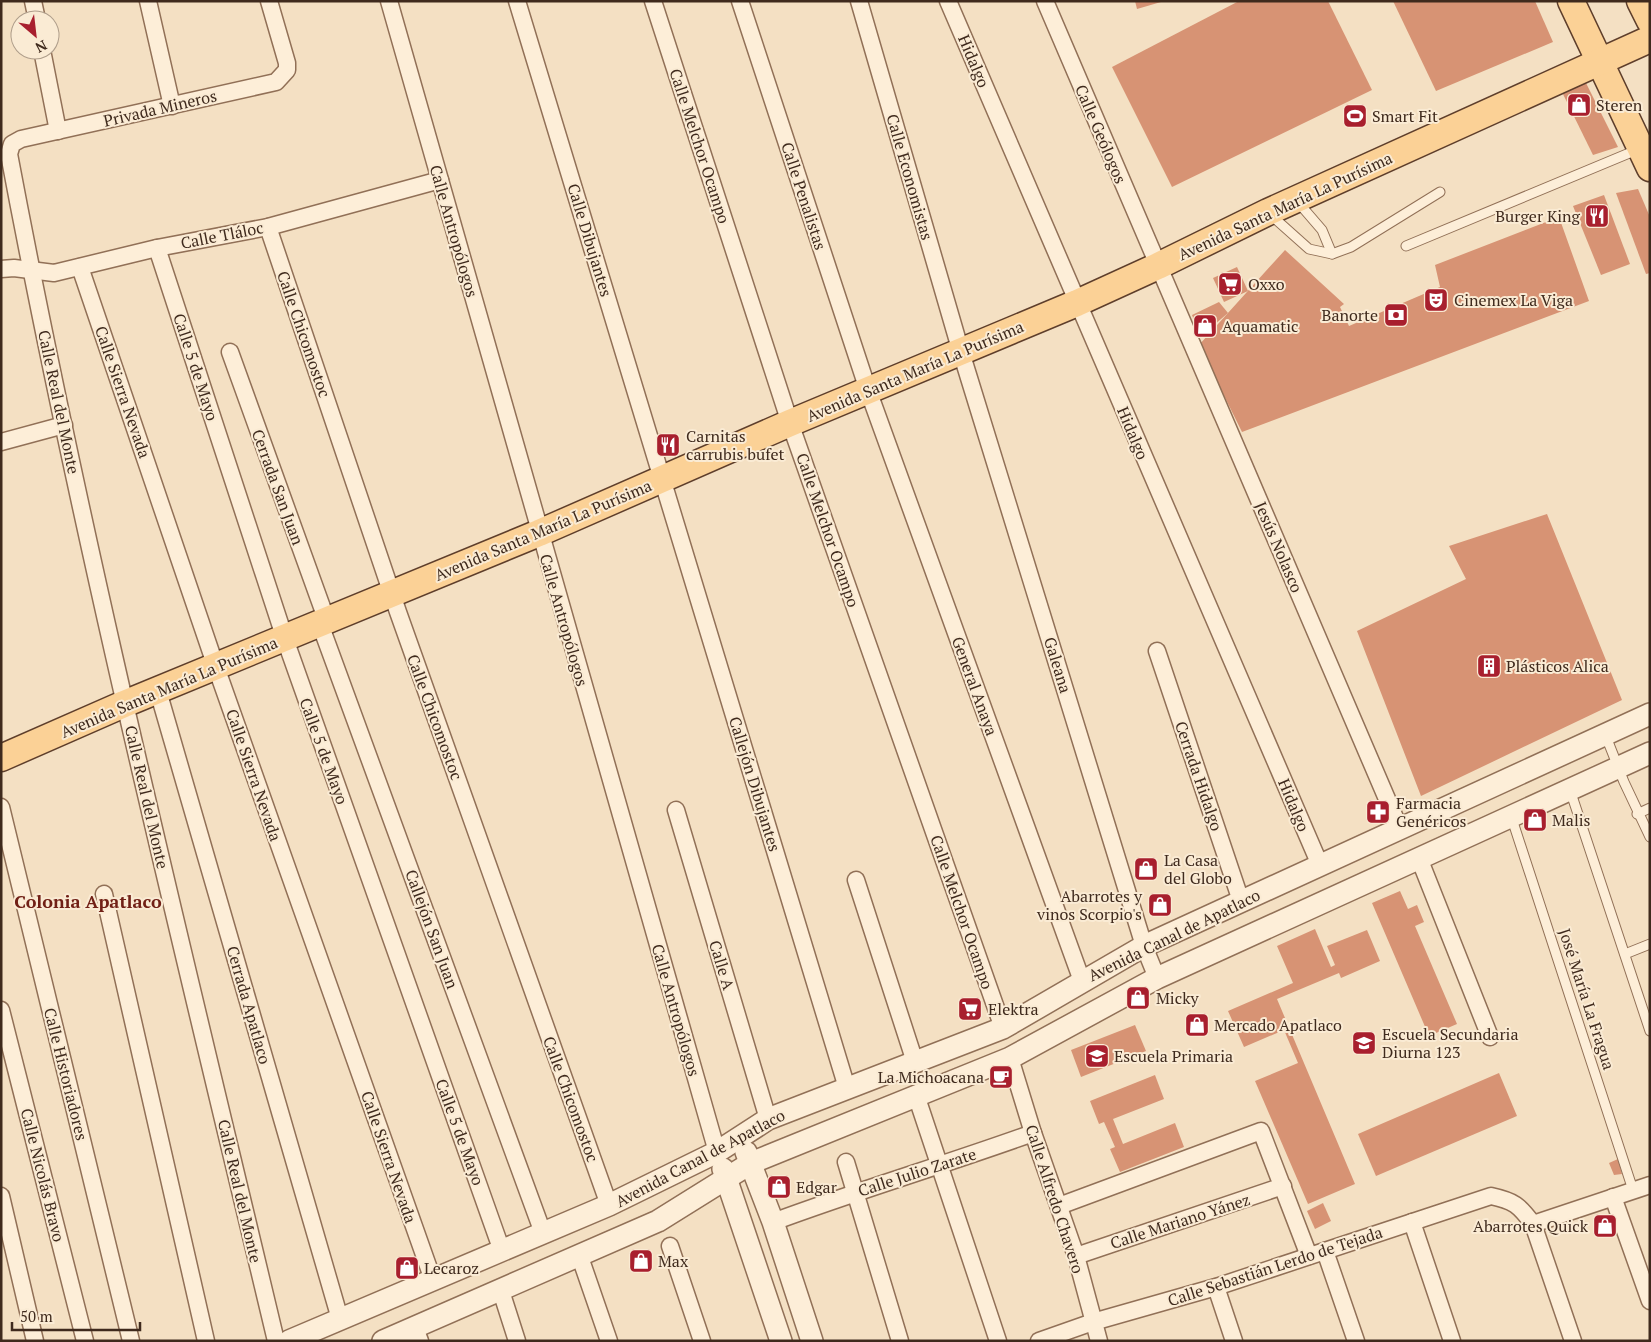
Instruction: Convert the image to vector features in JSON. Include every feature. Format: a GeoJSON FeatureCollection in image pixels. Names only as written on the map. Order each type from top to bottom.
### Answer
{"type":"FeatureCollection","features":[{"type":"Feature","properties":{"kind":"main road"},"geometry":{"type":"LineString","coordinates":[[1571,1],[1645,158]]}},
{"type":"Feature","properties":{"kind":"main road"},"geometry":{"type":"LineString","coordinates":[[1640,1],[1650,21]]}},
{"type":"Feature","properties":{"kind":"main road","name":"Avenida Santa María La Purísima"},"geometry":{"type":"LineString","coordinates":[[1,758],[124,704],[540,533],[790,423],[1077,303],[1268,212],[1650,39]]}},
{"type":"Feature","properties":{"kind":"street"},"geometry":{"type":"LineString","coordinates":[[148,1],[172,106]]}},
{"type":"Feature","properties":{"kind":"street","name":"Privada Mineros"},"geometry":{"type":"LineString","coordinates":[[20,139],[276,82],[287,70],[287,63],[269,1]]}},
{"type":"Feature","properties":{"kind":"street","name":"Calle Antropólogos"},"geometry":{"type":"LineString","coordinates":[[389,1],[717,1152]]}},
{"type":"Feature","properties":{"kind":"street","name":"Calle Dibujantes"},"geometry":{"type":"LineString","coordinates":[[517,1],[662,479]]}},
{"type":"Feature","properties":{"kind":"street","name":"Calle Melchor Ocampo"},"geometry":{"type":"LineString","coordinates":[[653,1],[790,423],[1003,1028]]}},
{"type":"Feature","properties":{"kind":"street","name":"Calle Penalistas"},"geometry":{"type":"LineString","coordinates":[[740,1],[868,390]]}},
{"type":"Feature","properties":{"kind":"street","name":"Calle Economistas"},"geometry":{"type":"LineString","coordinates":[[859,1],[961,352]]}},
{"type":"Feature","properties":{"kind":"street","name":"Hidalgo"},"geometry":{"type":"LineString","coordinates":[[948,1],[1320,865]]}},
{"type":"Feature","properties":{"kind":"street","name":"Calle Geólogos"},"geometry":{"type":"LineString","coordinates":[[1045,1],[1158,266]]}},
{"type":"Feature","properties":{"kind":"street"},"geometry":{"type":"LineString","coordinates":[[44,60],[58,131]]}},
{"type":"Feature","properties":{"kind":"street","name":"Calle Real del Monte"},"geometry":{"type":"LineString","coordinates":[[20,139],[12,144],[9,154],[31,271],[124,704],[276,1341]]}},
{"type":"Feature","properties":{"kind":"street","name":"Calle Tláloc"},"geometry":{"type":"LineString","coordinates":[[1,269],[14,268],[54,273],[156,248],[268,226],[440,180]]}},
{"type":"Feature","properties":{"kind":"street","name":"Calle Chicomostoc"},"geometry":{"type":"LineString","coordinates":[[268,226],[392,594],[609,1206]]}},
{"type":"Feature","properties":{"kind":"street","name":"Calle 5 de Mayo"},"geometry":{"type":"LineString","coordinates":[[156,248],[285,639],[502,1251]]}},
{"type":"Feature","properties":{"kind":"street","name":"Jesús Nolasco"},"geometry":{"type":"LineString","coordinates":[[1158,266],[1399,827]]}},
{"type":"Feature","properties":{"kind":"street","name":"Calle Sierra Nevada"},"geometry":{"type":"LineString","coordinates":[[80,267],[216,667],[433,1280]]}},
{"type":"Feature","properties":{"kind":"street","name":"Cerrada San Juan"},"geometry":{"type":"LineString","coordinates":[[230,352],[324,623]]}},
{"type":"Feature","properties":{"kind":"street","name":"Galeana"},"geometry":{"type":"LineString","coordinates":[[961,352],[1144,946],[1157,978]]}},
{"type":"Feature","properties":{"kind":"street","name":"General Anaya"},"geometry":{"type":"LineString","coordinates":[[868,390],[1082,981]]}},
{"type":"Feature","properties":{"kind":"street"},"geometry":{"type":"LineString","coordinates":[[1,442],[64,425]]}},
{"type":"Feature","properties":{"kind":"street","name":"Callejón Dibujantes"},"geometry":{"type":"LineString","coordinates":[[662,479],[847,1088]]}},
{"type":"Feature","properties":{"kind":"street","name":"Callejón San Juan"},"geometry":{"type":"LineString","coordinates":[[324,623],[543,1233]]}},
{"type":"Feature","properties":{"kind":"street","name":"Cerrada Hidalgo"},"geometry":{"type":"LineString","coordinates":[[1157,650],[1241,901]]}},
{"type":"Feature","properties":{"kind":"street","name":"Cerrada Apatlaco"},"geometry":{"type":"LineString","coordinates":[[158,691],[340,1319]]}},
{"type":"Feature","properties":{"kind":"street","name":"Avenida Canal de Apatlaco"},"geometry":{"type":"LineString","coordinates":[[289,1341],[609,1206],[717,1152],[768,1120],[1003,1028],[1144,946],[1399,827],[1650,714]]}},
{"type":"Feature","properties":{"kind":"street","name":"Avenida Canal de Apatlaco"},"geometry":{"type":"LineString","coordinates":[[384,1341],[417,1334],[500,1291],[658,1221],[728,1180],[751,1163],[917,1098],[1010,1058],[1157,978],[1650,753]]}},
{"type":"Feature","properties":{"kind":"street","name":"Calle Historiadores"},"geometry":{"type":"LineString","coordinates":[[1,807],[131,1341]]}},
{"type":"Feature","properties":{"kind":"street","name":"Calle A"},"geometry":{"type":"LineString","coordinates":[[676,810],[768,1120]]}},
{"type":"Feature","properties":{"kind":"street"},"geometry":{"type":"LineString","coordinates":[[1419,858],[1490,1036]]}},
{"type":"Feature","properties":{"kind":"street"},"geometry":{"type":"LineString","coordinates":[[856,880],[915,1062]]}},
{"type":"Feature","properties":{"kind":"street"},"geometry":{"type":"LineString","coordinates":[[104,894],[206,1341]]}},
{"type":"Feature","properties":{"kind":"street","name":"Calle Nicolás Bravo"},"geometry":{"type":"LineString","coordinates":[[1,1010],[85,1341]]}},
{"type":"Feature","properties":{"kind":"street","name":"Calle Alfredo Chavero"},"geometry":{"type":"LineString","coordinates":[[1010,1058],[1033,1133],[1076,1256],[1099,1341]]}},
{"type":"Feature","properties":{"kind":"street"},"geometry":{"type":"LineString","coordinates":[[917,1098],[998,1341]]}},
{"type":"Feature","properties":{"kind":"street"},"geometry":{"type":"LineString","coordinates":[[1059,1206],[1261,1131],[1283,1186],[1317,1254],[1356,1341]]}},
{"type":"Feature","properties":{"kind":"street","name":"Calle Julio Zarate"},"geometry":{"type":"LineString","coordinates":[[773,1222],[855,1192],[940,1167],[1033,1133]]}},
{"type":"Feature","properties":{"kind":"street"},"geometry":{"type":"LineString","coordinates":[[741,1137],[773,1222],[812,1341]]}},
{"type":"Feature","properties":{"kind":"street"},"geometry":{"type":"LineString","coordinates":[[717,1152],[781,1341]]}},
{"type":"Feature","properties":{"kind":"street"},"geometry":{"type":"LineString","coordinates":[[846,1162],[900,1341]]}},
{"type":"Feature","properties":{"kind":"street"},"geometry":{"type":"LineString","coordinates":[[1573,1341],[1533,1224],[1650,1185]]}},
{"type":"Feature","properties":{"kind":"street","name":"Calle Mariano Yánez"},"geometry":{"type":"LineString","coordinates":[[1076,1256],[1283,1186]]}},
{"type":"Feature","properties":{"kind":"street"},"geometry":{"type":"LineString","coordinates":[[1,1196],[34,1341]]}},
{"type":"Feature","properties":{"kind":"street","name":"Calle Sebastián Lerdo de Tejada"},"geometry":{"type":"LineString","coordinates":[[1039,1341],[1093,1322],[1317,1254],[1491,1196],[1511,1200],[1523,1210],[1533,1224]]}},
{"type":"Feature","properties":{"kind":"street"},"geometry":{"type":"LineString","coordinates":[[1613,1197],[1650,1301]]}},
{"type":"Feature","properties":{"kind":"street"},"geometry":{"type":"LineString","coordinates":[[1412,1222],[1452,1341]]}},
{"type":"Feature","properties":{"kind":"street"},"geometry":{"type":"LineString","coordinates":[[670,1246],[702,1341]]}},
{"type":"Feature","properties":{"kind":"street"},"geometry":{"type":"LineString","coordinates":[[580,1257],[609,1341]]}},
{"type":"Feature","properties":{"kind":"street"},"geometry":{"type":"LineString","coordinates":[[1216,1286],[1234,1341]]}},
{"type":"Feature","properties":{"kind":"street"},"geometry":{"type":"LineString","coordinates":[[500,1291],[517,1341]]}},
{"type":"Feature","properties":{"kind":"lane"},"geometry":{"type":"LineString","coordinates":[[1406,246],[1645,158]]}},
{"type":"Feature","properties":{"kind":"lane"},"geometry":{"type":"LineString","coordinates":[[1268,212],[1309,249],[1332,254],[1351,248],[1440,192]]}},
{"type":"Feature","properties":{"kind":"lane"},"geometry":{"type":"LineString","coordinates":[[1295,200],[1322,230],[1332,254]]}},
{"type":"Feature","properties":{"kind":"lane"},"geometry":{"type":"LineString","coordinates":[[1605,734],[1638,814],[1650,837]]}},
{"type":"Feature","properties":{"kind":"lane"},"geometry":{"type":"LineString","coordinates":[[1570,790],[1650,1031]]}},
{"type":"Feature","properties":{"kind":"lane"},"geometry":{"type":"LineString","coordinates":[[1638,814],[1650,808]]}},
{"type":"Feature","properties":{"kind":"lane","name":"José María La Fragua"},"geometry":{"type":"LineString","coordinates":[[1511,816],[1633,1190]]}},
{"type":"Feature","properties":{"kind":"lane"},"geometry":{"type":"LineString","coordinates":[[1625,954],[1650,944]]}},
{"type":"Feature","properties":{"kind":"building"},"geometry":{"type":"Polygon","coordinates":[[[1135,1],[1160,1],[1161,2],[1137,9],[1135,1]]]}},
{"type":"Feature","properties":{"kind":"building"},"geometry":{"type":"Polygon","coordinates":[[[1239,1],[1328,1],[1372,90],[1172,187],[1112,67],[1239,1]]]}},
{"type":"Feature","properties":{"kind":"building"},"geometry":{"type":"Polygon","coordinates":[[[1393,1],[1535,1],[1553,42],[1436,91],[1393,1]]]}},
{"type":"Feature","properties":{"kind":"building"},"geometry":{"type":"Polygon","coordinates":[[[1586,83],[1618,147],[1593,155],[1561,90],[1586,83]]]}},
{"type":"Feature","properties":{"kind":"building"},"geometry":{"type":"Polygon","coordinates":[[[1638,189],[1650,217],[1650,273],[1646,274],[1616,193],[1638,189]]]}},
{"type":"Feature","properties":{"kind":"building"},"geometry":{"type":"Polygon","coordinates":[[[1604,195],[1630,264],[1601,275],[1573,206],[1604,195]]]}},
{"type":"Feature","properties":{"kind":"building"},"geometry":{"type":"Polygon","coordinates":[[[1559,217],[1589,301],[1242,432],[1199,345],[1285,250],[1344,304],[1340,307],[1349,326],[1440,287],[1435,265],[1559,217]]]}},
{"type":"Feature","properties":{"kind":"building","name":"Oxxo"},"geometry":{"type":"Polygon","coordinates":[[[1237,267],[1248,291],[1224,302],[1213,278],[1237,267]]]}},
{"type":"Feature","properties":{"kind":"building","name":"Aquamatic"},"geometry":{"type":"Polygon","coordinates":[[[1219,302],[1228,313],[1200,337],[1192,315],[1219,302]]]}},
{"type":"Feature","properties":{"kind":"building","name":"Plásticos Alica"},"geometry":{"type":"Polygon","coordinates":[[[1547,514],[1622,700],[1421,796],[1357,631],[1466,579],[1449,546],[1547,514]]]}},
{"type":"Feature","properties":{"kind":"building"},"geometry":{"type":"Polygon","coordinates":[[[1400,891],[1408,909],[1417,905],[1424,922],[1415,926],[1457,1024],[1429,1036],[1372,903],[1400,891]]]}},
{"type":"Feature","properties":{"kind":"building"},"geometry":{"type":"Polygon","coordinates":[[[1315,929],[1331,967],[1335,965],[1327,946],[1367,930],[1380,961],[1341,978],[1339,973],[1277,999],[1355,1184],[1308,1204],[1255,1081],[1298,1063],[1284,1030],[1244,1047],[1228,1011],[1293,983],[1277,946],[1315,929]]]}},
{"type":"Feature","properties":{"kind":"building"},"geometry":{"type":"Polygon","coordinates":[[[1135,1025],[1146,1051],[1081,1077],[1071,1050],[1135,1025]]]}},
{"type":"Feature","properties":{"kind":"building"},"geometry":{"type":"Polygon","coordinates":[[[1499,1073],[1517,1116],[1376,1176],[1358,1134],[1499,1073]]]}},
{"type":"Feature","properties":{"kind":"building"},"geometry":{"type":"Polygon","coordinates":[[[1155,1075],[1164,1099],[1113,1119],[1123,1144],[1175,1123],[1184,1147],[1120,1172],[1110,1149],[1115,1147],[1104,1122],[1099,1124],[1090,1101],[1155,1075]]]}},
{"type":"Feature","properties":{"kind":"building"},"geometry":{"type":"Polygon","coordinates":[[[1618,1159],[1622,1174],[1614,1175],[1609,1163],[1618,1159]]]}},
{"type":"Feature","properties":{"kind":"building"},"geometry":{"type":"Polygon","coordinates":[[[1323,1203],[1331,1221],[1315,1229],[1307,1211],[1323,1203]]]}},
{"type":"Feature","properties":{"kind":"building","name":"Abarrotes Quick"},"geometry":{"type":"Polygon","coordinates":[[[1609,1215],[1616,1232],[1601,1237],[1595,1220],[1609,1215]]]}},
{"type":"Feature","properties":{"kind":"place","name":"Steren"},"geometry":{"type":"Point","coordinates":[1579,105]}},
{"type":"Feature","properties":{"kind":"place","name":"Smart Fit"},"geometry":{"type":"Point","coordinates":[1355,116]}},
{"type":"Feature","properties":{"kind":"place","name":"Burger King"},"geometry":{"type":"Point","coordinates":[1597,216]}},
{"type":"Feature","properties":{"kind":"place","name":"Oxxo"},"geometry":{"type":"Point","coordinates":[1230,284]}},
{"type":"Feature","properties":{"kind":"place","name":"Cinemex La Viga"},"geometry":{"type":"Point","coordinates":[1436,300]}},
{"type":"Feature","properties":{"kind":"place","name":"Banorte"},"geometry":{"type":"Point","coordinates":[1396,315]}},
{"type":"Feature","properties":{"kind":"place","name":"Aquamatic"},"geometry":{"type":"Point","coordinates":[1205,326]}},
{"type":"Feature","properties":{"kind":"place","name":"Carnitas carrubis bufet"},"geometry":{"type":"Point","coordinates":[668,445]}},
{"type":"Feature","properties":{"kind":"place","name":"Plásticos Alica"},"geometry":{"type":"Point","coordinates":[1489,666]}},
{"type":"Feature","properties":{"kind":"place","name":"Farmacia Genéricos"},"geometry":{"type":"Point","coordinates":[1378,812]}},
{"type":"Feature","properties":{"kind":"place","name":"Malis"},"geometry":{"type":"Point","coordinates":[1535,820]}},
{"type":"Feature","properties":{"kind":"place","name":"La Casa del Globo"},"geometry":{"type":"Point","coordinates":[1146,869]}},
{"type":"Feature","properties":{"kind":"place","name":"Abarrotes y vinos Scorpio's"},"geometry":{"type":"Point","coordinates":[1160,905]}},
{"type":"Feature","properties":{"kind":"place","name":"Micky"},"geometry":{"type":"Point","coordinates":[1138,998]}},
{"type":"Feature","properties":{"kind":"place","name":"Elektra"},"geometry":{"type":"Point","coordinates":[970,1009]}},
{"type":"Feature","properties":{"kind":"place","name":"Mercado Apatlaco"},"geometry":{"type":"Point","coordinates":[1197,1025]}},
{"type":"Feature","properties":{"kind":"place","name":"Escuela Secundaria Diurna 123"},"geometry":{"type":"Point","coordinates":[1364,1043]}},
{"type":"Feature","properties":{"kind":"place","name":"Escuela Primaria"},"geometry":{"type":"Point","coordinates":[1097,1056]}},
{"type":"Feature","properties":{"kind":"place","name":"La Michoacana"},"geometry":{"type":"Point","coordinates":[1001,1077]}},
{"type":"Feature","properties":{"kind":"place","name":"Edgar"},"geometry":{"type":"Point","coordinates":[779,1187]}},
{"type":"Feature","properties":{"kind":"place","name":"Abarrotes Quick"},"geometry":{"type":"Point","coordinates":[1605,1226]}},
{"type":"Feature","properties":{"kind":"place","name":"Max"},"geometry":{"type":"Point","coordinates":[641,1261]}},
{"type":"Feature","properties":{"kind":"place","name":"Lecaroz"},"geometry":{"type":"Point","coordinates":[407,1268]}},
{"type":"Feature","properties":{"kind":"district","name":"Colonia Apatlaco"},"geometry":{"type":"Point","coordinates":[88,901]}}]}
